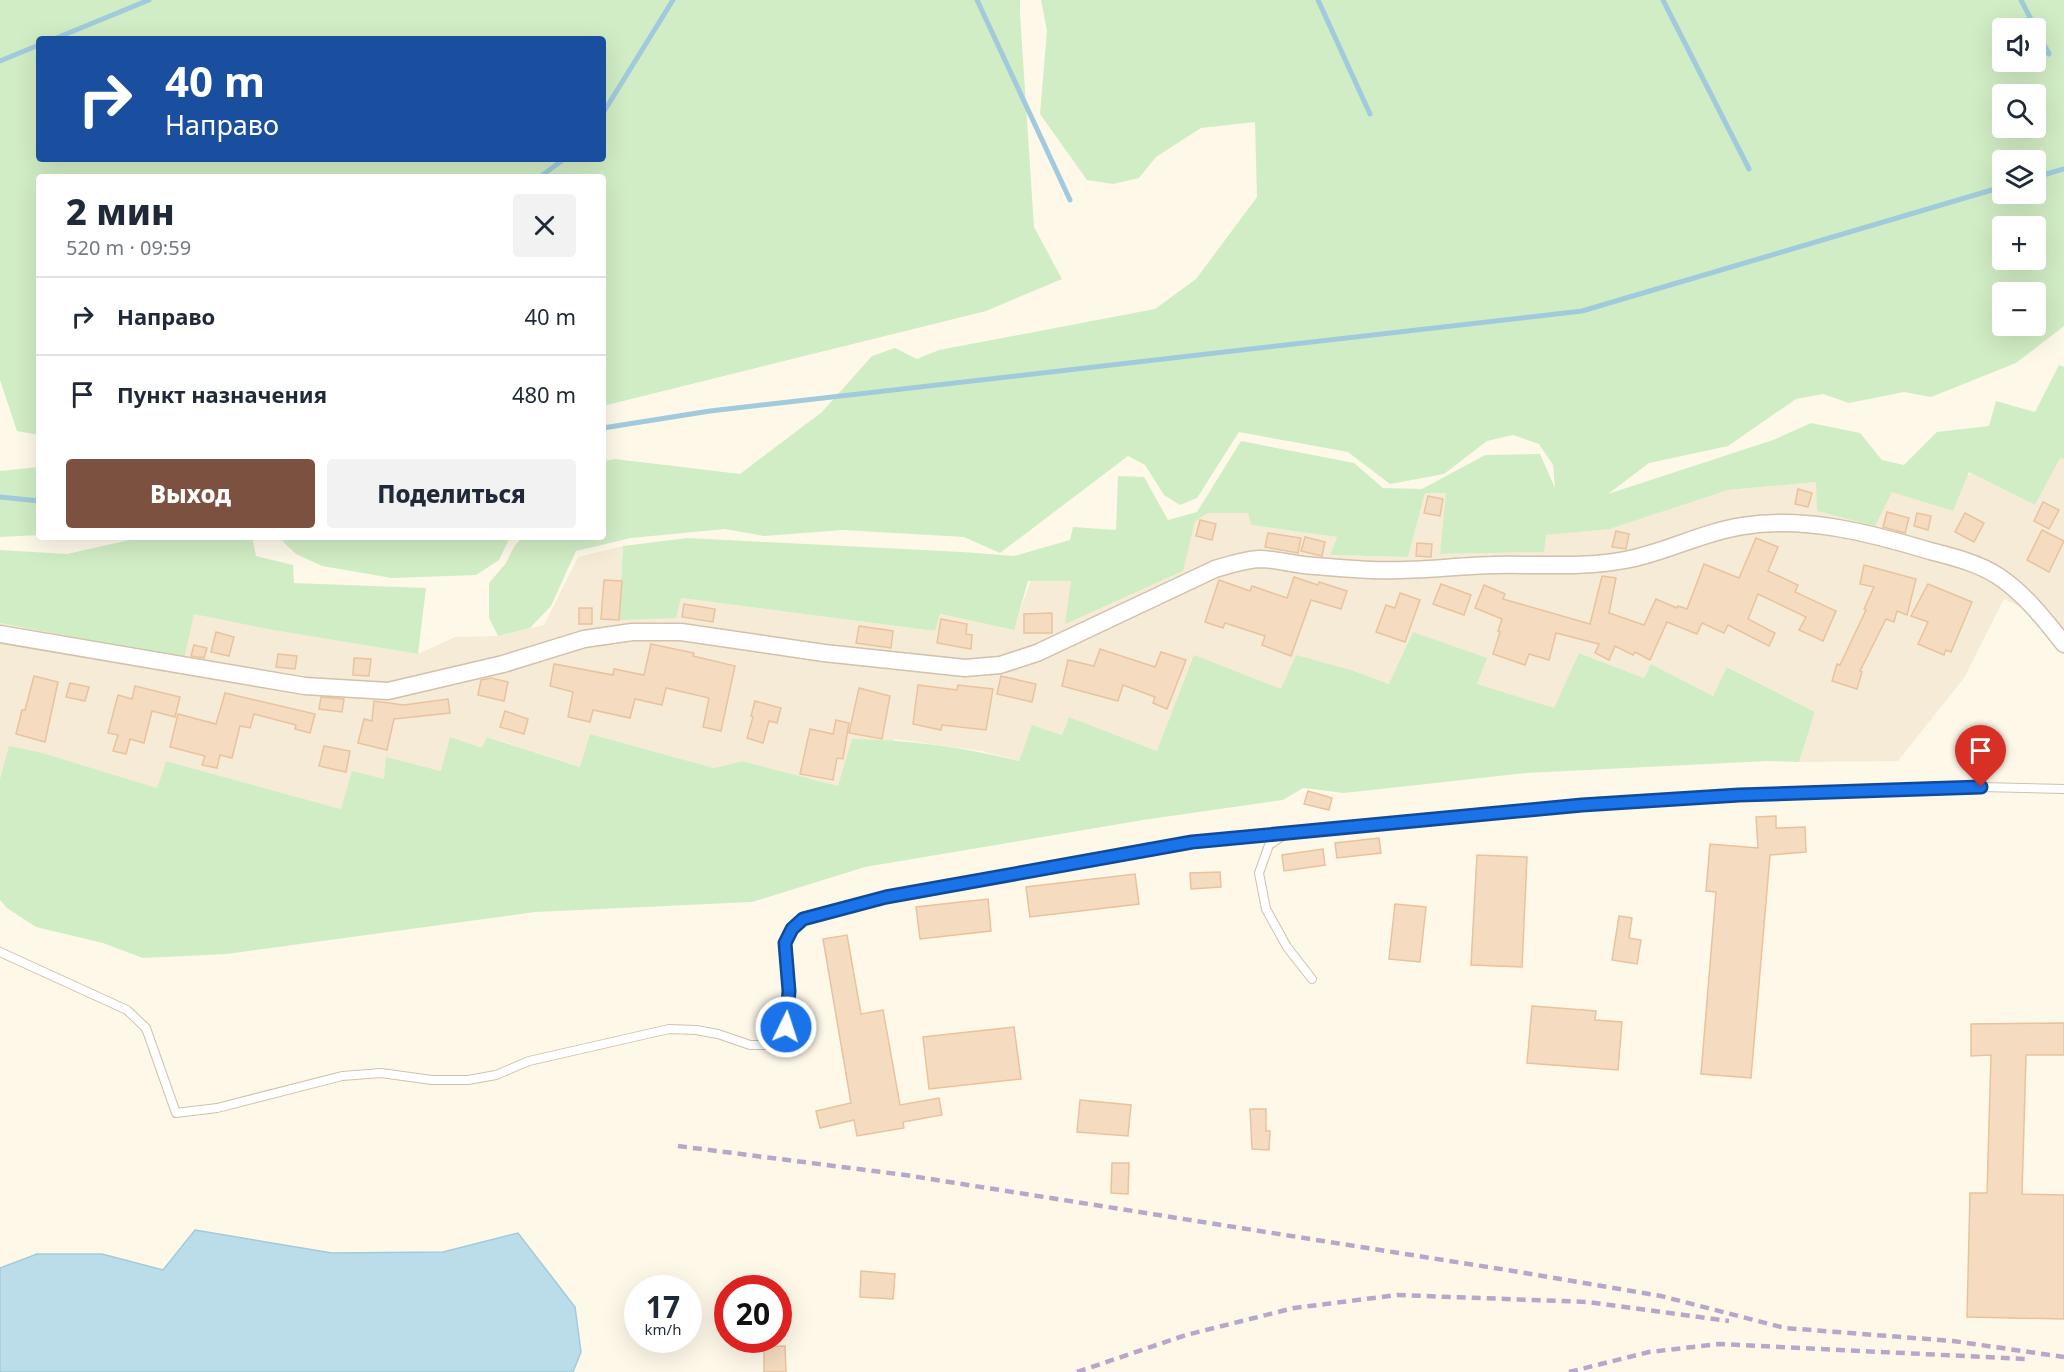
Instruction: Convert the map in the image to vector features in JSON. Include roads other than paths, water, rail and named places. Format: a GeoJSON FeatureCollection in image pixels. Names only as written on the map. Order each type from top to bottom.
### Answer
{"type":"FeatureCollection","features":[{"type":"Feature","properties":{"kind":"street"},"geometry":{"type":"LineString","coordinates":[[0,634],[306,686],[388,691],[503,664],[584,639],[632,632],[681,632],[824,653],[965,668],[1000,664],[1037,653],[1215,569],[1239,562],[1261,559],[1374,570],[1599,564],[1650,555],[1742,526],[1791,523],[1830,526],[1894,540],[1964,560],[1997,575],[2012,586],[2064,644]]}},
{"type":"Feature","properties":{"kind":"lane"},"geometry":{"type":"LineString","coordinates":[[0,952],[127,1010],[146,1028],[176,1113],[217,1108],[342,1076],[381,1073],[432,1080],[468,1080],[496,1075],[529,1060],[669,1029],[718,1034],[750,1045],[777,1045],[786,1027],[787,1018],[789,991],[785,943],[792,929],[803,919],[886,897],[1192,842],[1582,805],[1739,795],[1981,787],[2064,789]]}},
{"type":"Feature","properties":{"kind":"lane"},"geometry":{"type":"LineString","coordinates":[[1284,835],[1269,845],[1259,873],[1266,909],[1287,947],[1312,979]]}},
{"type":"Feature","properties":{"kind":"water"},"geometry":{"type":"Polygon","coordinates":[[[195,1230],[332,1253],[443,1252],[518,1233],[575,1307],[581,1352],[573,1372],[0,1372],[0,1268],[37,1254],[102,1254],[163,1270],[195,1230]]]}},
{"type":"Feature","properties":{"kind":"waterway"},"geometry":{"type":"LineString","coordinates":[[61,36],[149,0]]}},
{"type":"Feature","properties":{"kind":"waterway"},"geometry":{"type":"LineString","coordinates":[[606,108],[673,0]]}},
{"type":"Feature","properties":{"kind":"waterway"},"geometry":{"type":"LineString","coordinates":[[977,0],[1070,200]]}},
{"type":"Feature","properties":{"kind":"waterway"},"geometry":{"type":"LineString","coordinates":[[1318,0],[1370,114]]}},
{"type":"Feature","properties":{"kind":"waterway"},"geometry":{"type":"LineString","coordinates":[[1663,0],[1749,169]]}},
{"type":"Feature","properties":{"kind":"waterway"},"geometry":{"type":"LineString","coordinates":[[2021,0],[2049,54]]}},
{"type":"Feature","properties":{"kind":"waterway"},"geometry":{"type":"LineString","coordinates":[[0,61],[36,46]]}},
{"type":"Feature","properties":{"kind":"waterway"},"geometry":{"type":"LineString","coordinates":[[544,174],[560,162]]}},
{"type":"Feature","properties":{"kind":"waterway"},"geometry":{"type":"LineString","coordinates":[[2046,174],[2064,169]]}},
{"type":"Feature","properties":{"kind":"waterway"},"geometry":{"type":"LineString","coordinates":[[606,428],[710,411],[1582,311],[1992,190]]}},
{"type":"Feature","properties":{"kind":"waterway"},"geometry":{"type":"LineString","coordinates":[[0,497],[36,501]]}},
{"type":"Feature","properties":{"kind":"railway"},"geometry":{"type":"LineString","coordinates":[[678,1146],[905,1175],[1513,1271],[1661,1296],[1785,1328],[1953,1341],[2064,1357]]}},
{"type":"Feature","properties":{"kind":"railway"},"geometry":{"type":"LineString","coordinates":[[1077,1372],[1186,1335],[1294,1308],[1397,1295],[1588,1302],[1729,1321]]}},
{"type":"Feature","properties":{"kind":"railway"},"geometry":{"type":"LineString","coordinates":[[1569,1372],[1649,1352],[1719,1344],[2025,1359]]}}]}
